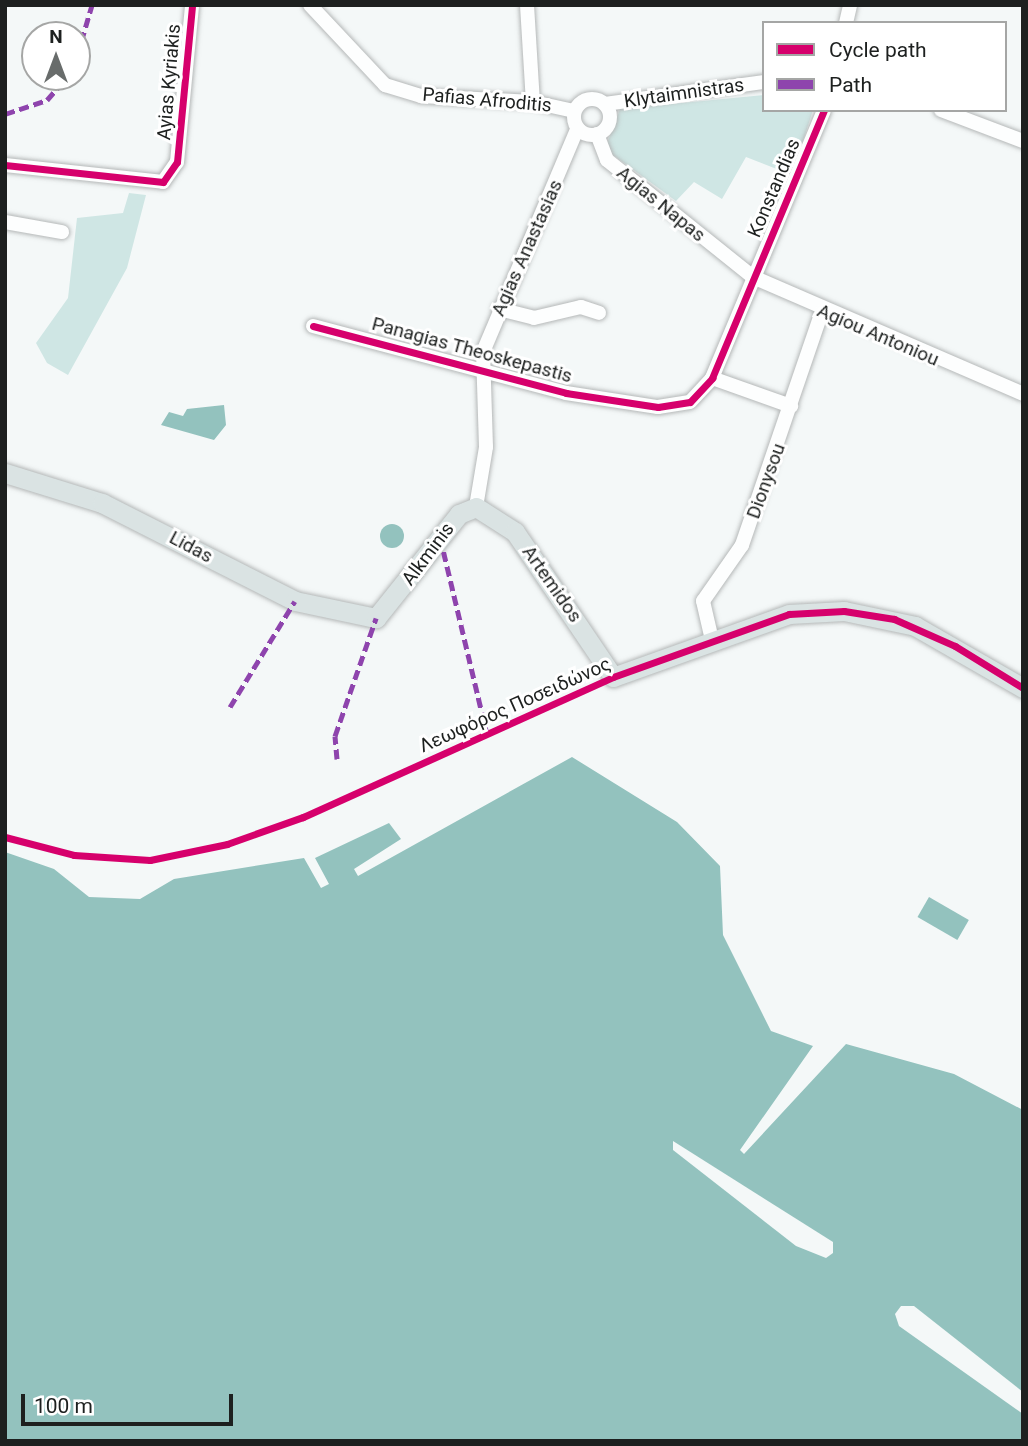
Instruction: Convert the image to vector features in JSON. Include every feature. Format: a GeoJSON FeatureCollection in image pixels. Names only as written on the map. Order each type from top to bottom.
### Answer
{"type":"FeatureCollection","features":[{"type":"Feature","properties":{"kind":"main road","name":"Lidas"},"geometry":{"type":"LineString","coordinates":[[5,473],[102,503],[295,601],[376,618]]}},
{"type":"Feature","properties":{"kind":"main road","name":"Alkminis"},"geometry":{"type":"LineString","coordinates":[[376,618],[458,514],[476,507]]}},
{"type":"Feature","properties":{"kind":"main road","name":"Artemidos"},"geometry":{"type":"LineString","coordinates":[[476,507],[515,532],[613,677]]}},
{"type":"Feature","properties":{"kind":"main road","name":"Λεωφόρος Ποσειδώνος"},"geometry":{"type":"LineString","coordinates":[[613,677],[789,614],[875,614],[955,646],[1023,688]]}},
{"type":"Feature","properties":{"kind":"street","name":"Ayias Kyriakis"},"geometry":{"type":"LineString","coordinates":[[5,165],[163,182],[177,162],[192,5]]}},
{"type":"Feature","properties":{"kind":"street","name":"Pafias Afroditis"},"geometry":{"type":"LineString","coordinates":[[310,5],[385,85],[421,96],[533,102],[574,111]]}},
{"type":"Feature","properties":{"kind":"street"},"geometry":{"type":"LineString","coordinates":[[527,5],[533,102]]}},
{"type":"Feature","properties":{"kind":"street","name":"Klytaimnistras"},"geometry":{"type":"LineString","coordinates":[[604,104],[762,82]]}},
{"type":"Feature","properties":{"kind":"street"},"geometry":{"type":"LineString","coordinates":[[585,100],[604,104],[610,120],[597,134],[577,129],[574,111],[585,100]]}},
{"type":"Feature","properties":{"kind":"street","name":"Konstandias"},"geometry":{"type":"LineString","coordinates":[[753,277],[823,112]]}},
{"type":"Feature","properties":{"kind":"street"},"geometry":{"type":"LineString","coordinates":[[947,112],[1021,136]]}},
{"type":"Feature","properties":{"kind":"street","name":"Agias Anastasias"},"geometry":{"type":"LineString","coordinates":[[480,369],[499,309],[577,129]]}},
{"type":"Feature","properties":{"kind":"street","name":"Agias Napas"},"geometry":{"type":"LineString","coordinates":[[597,134],[607,160],[738,266]]}},
{"type":"Feature","properties":{"kind":"street"},"geometry":{"type":"LineString","coordinates":[[5,222],[62,232]]}},
{"type":"Feature","properties":{"kind":"street","name":"Agiou Antoniou"},"geometry":{"type":"LineString","coordinates":[[738,266],[753,277],[822,311],[1023,394]]}},
{"type":"Feature","properties":{"kind":"street","name":"Panagias Theoskepastis"},"geometry":{"type":"LineString","coordinates":[[313,326],[566,394],[668,408],[690,402],[712,378],[753,277]]}},
{"type":"Feature","properties":{"kind":"street"},"geometry":{"type":"LineString","coordinates":[[499,309],[534,317],[581,307],[599,313]]}},
{"type":"Feature","properties":{"kind":"street","name":"Dionysou"},"geometry":{"type":"LineString","coordinates":[[712,640],[703,601],[741,545],[792,406],[822,311]]}},
{"type":"Feature","properties":{"kind":"street"},"geometry":{"type":"LineString","coordinates":[[476,507],[486,447],[480,369]]}},
{"type":"Feature","properties":{"kind":"street"},"geometry":{"type":"LineString","coordinates":[[712,378],[792,406]]}},
{"type":"Feature","properties":{"kind":"shaded area"},"geometry":{"type":"Polygon","coordinates":[[[762,95],[762,112],[812,112],[792,175],[746,157],[722,199],[694,182],[676,201],[605,149],[620,109],[762,95]]]}},
{"type":"Feature","properties":{"kind":"shaded area"},"geometry":{"type":"Polygon","coordinates":[[[129,193],[146,195],[127,268],[68,375],[47,363],[36,343],[68,298],[77,218],[123,213],[129,193]]]}},
{"type":"Feature","properties":{"kind":"water"},"geometry":{"type":"Polygon","coordinates":[[[224,405],[226,425],[214,440],[161,425],[169,412],[183,416],[187,409],[224,405]]]}},
{"type":"Feature","properties":{"kind":"water"},"geometry":{"type":"Polygon","coordinates":[[[392,524],[400,528],[404,536],[400,544],[392,548],[384,544],[380,536],[384,528],[392,524]]]}},
{"type":"Feature","properties":{"kind":"water"},"geometry":{"type":"Polygon","coordinates":[[[572,757],[677,822],[720,866],[723,935],[771,1031],[813,1046],[740,1150],[744,1154],[846,1044],[954,1074],[1023,1110],[1023,1441],[5,1441],[5,852],[54,869],[89,897],[140,899],[174,879],[304,858],[321,888],[329,884],[315,858],[389,823],[401,839],[354,869],[358,876],[572,757]]]}},
{"type":"Feature","properties":{"kind":"water"},"geometry":{"type":"Polygon","coordinates":[[[929,897],[969,920],[957,940],[918,917],[929,897]]]}},
{"type":"Feature","properties":{"kind":"pier"},"geometry":{"type":"Polygon","coordinates":[[[673,1141],[833,1242],[833,1253],[826,1258],[796,1246],[673,1150],[673,1141]]]}},
{"type":"Feature","properties":{"kind":"pier"},"geometry":{"type":"Polygon","coordinates":[[[901,1306],[914,1306],[1023,1392],[1023,1414],[899,1326],[895,1314],[901,1306]]]}},
{"type":"Feature","properties":{"kind":"marked path"},"geometry":{"type":"LineString","coordinates":[[87,21],[92,5]]}},
{"type":"Feature","properties":{"kind":"marked path"},"geometry":{"type":"LineString","coordinates":[[5,114],[47,100],[55,91]]}},
{"type":"Feature","properties":{"kind":"marked path"},"geometry":{"type":"LineString","coordinates":[[440,537],[487,735]]}},
{"type":"Feature","properties":{"kind":"marked path"},"geometry":{"type":"LineString","coordinates":[[230,707],[295,601]]}},
{"type":"Feature","properties":{"kind":"marked path"},"geometry":{"type":"LineString","coordinates":[[337,759],[335,736],[376,618]]}},
{"type":"Feature","properties":{"kind":"cycle path"},"geometry":{"type":"LineString","coordinates":[[5,165],[163,182],[177,162],[192,5]]}},
{"type":"Feature","properties":{"kind":"cycle path"},"geometry":{"type":"LineString","coordinates":[[313,326],[566,393],[658,407],[690,402],[712,378],[823,112]]}},
{"type":"Feature","properties":{"kind":"cycle path"},"geometry":{"type":"LineString","coordinates":[[5,837],[74,855],[150,860],[227,844],[303,817],[613,677],[789,614],[844,611],[894,619],[955,646],[1023,688]]}}]}
